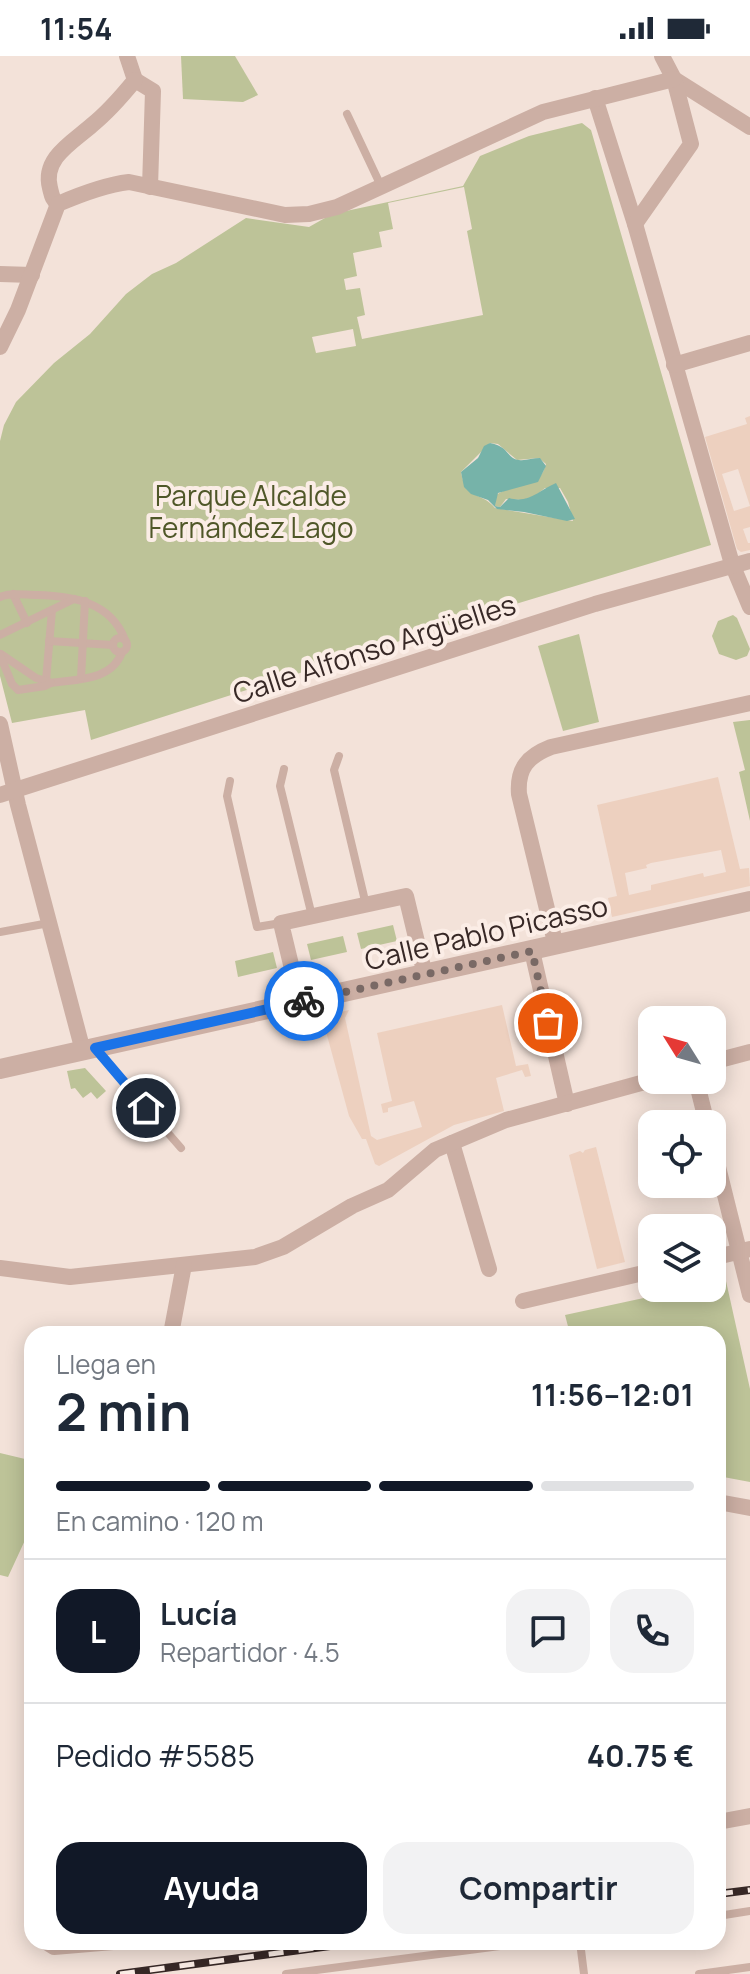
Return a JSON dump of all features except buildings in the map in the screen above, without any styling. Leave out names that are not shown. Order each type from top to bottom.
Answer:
[{"type":"street","points":[[127,56],[135,80],[153,91],[150,187]]},
{"type":"street","points":[[635,224],[691,144],[674,79],[662,56]]},
{"type":"street","points":[[0,347],[32,275],[58,204],[109,185],[129,182],[285,215],[309,214],[337,207],[543,112],[674,79],[747,122]]},
{"type":"street","points":[[58,204],[52,199],[48,182],[54,160],[65,146],[122,97],[135,80]]},
{"type":"street","points":[[595,98],[635,224],[732,564],[750,607]]},
{"type":"street","points":[[0,274],[32,275]]},
{"type":"street","points":[[674,365],[750,343]]},
{"type":"street","name":"Calle Alfonso Argüelles","points":[[8,793],[525,626],[750,561]]},
{"type":"street","points":[[556,946],[519,794],[518,782],[526,762],[533,754],[551,747],[750,703]]},
{"type":"street","points":[[0,724],[8,793],[89,1049]]},
{"type":"street","points":[[300,1002],[281,923],[406,896],[425,975]]},
{"type":"street","name":"Calle Pablo Picasso","points":[[0,1069],[750,901]]},
{"type":"street","points":[[532,951],[567,1104]]},
{"type":"street","points":[[726,1058],[750,1052]]},
{"type":"street","points":[[0,1268],[70,1277],[255,1257],[283,1247],[352,1206],[388,1190],[435,1150],[506,1120],[638,1084]]},
{"type":"street","points":[[452,1143],[489,1269]]},
{"type":"street","points":[[726,1190],[744,1250],[750,1295]]},
{"type":"street","points":[[173,1326],[184,1265]]},
{"type":"street","points":[[523,1301],[638,1274]]},
{"type":"street","points":[[726,1504],[750,1508]]},
{"type":"street","points":[[726,1820],[750,1816]]},
{"type":"lane","points":[[347,114],[382,186]]},
{"type":"lane","points":[[13,594],[27,623]]},
{"type":"lane","points":[[0,597],[13,594],[85,601],[118,623],[127,646],[112,668],[100,675],[49,682],[36,678],[0,654]]},
{"type":"lane","points":[[0,636],[74,599]]},
{"type":"lane","points":[[81,678],[85,601]]},
{"type":"lane","points":[[0,654],[12,684],[18,690],[45,686],[49,682],[52,610]]},
{"type":"lane","points":[[113,645],[115,640],[125,640]]},
{"type":"lane","points":[[49,641],[113,645]]},
{"type":"lane","points":[[113,645],[115,650],[122,652]]},
{"type":"lane","points":[[339,756],[334,770],[366,905]]},
{"type":"lane","points":[[284,769],[280,786],[312,917]]},
{"type":"lane","points":[[230,781],[227,796],[257,927],[281,923]]},
{"type":"lane","points":[[0,932],[49,923]]},
{"type":"lane","points":[[89,1049],[181,1148]]},
{"type":"lane","points":[[726,1915],[750,1911]]},
{"type":"lane","points":[[286,1974],[470,1950]]},
{"type":"lane","points":[[581,1950],[584,1974]]},
{"type":"lane","points":[[699,1974],[750,1967]]},
{"type":"green space","points":[[181,56],[235,56],[258,95],[243,102],[183,99]]},
{"type":"green space","name":"Parque Alcalde Fernández Lago","points":[[582,123],[591,130],[711,545],[509,606],[91,740],[85,710],[12,723],[0,676],[0,441],[16,402],[54,363],[90,334],[126,294],[152,274],[176,263],[246,218],[309,227],[332,214],[463,186],[480,156],[529,136]],"holes":[[[464,187],[472,229],[467,231],[483,315],[362,339],[357,317],[365,315],[360,288],[346,290],[344,279],[357,276],[353,253],[382,247],[379,232],[393,229],[388,203]],[[353,329],[356,346],[316,353],[312,337]],[[490,443],[498,444],[517,460],[539,458],[546,464],[538,478],[496,495],[495,506],[500,507],[506,499],[523,500],[535,496],[545,488],[560,488],[573,521],[495,508],[470,492],[461,472]]]},
{"type":"green space","points":[[733,615],[750,649],[747,656],[736,660],[719,654],[712,636],[718,621]]},
{"type":"green space","points":[[579,634],[599,722],[563,731],[538,646]]},
{"type":"green space","points":[[750,720],[750,821],[739,772],[745,770],[733,722]]},
{"type":"green space","points":[[393,925],[397,941],[361,949],[357,933]]},
{"type":"green space","points":[[343,936],[347,952],[311,960],[307,944]]},
{"type":"green space","points":[[273,952],[277,968],[238,977],[235,961]]},
{"type":"green space","points":[[85,1068],[106,1091],[97,1099],[91,1092],[83,1098],[75,1088],[71,1089],[67,1071]]},
{"type":"green space","points":[[726,1281],[750,1389],[750,1482],[726,1478],[726,1326],[568,1326],[565,1315],[638,1299],[638,1302],[726,1302]]},
{"type":"green space","points":[[0,1453],[24,1459],[24,1542],[8,1577],[0,1575]]},
{"type":"shaded area","points":[[750,416],[750,506],[750,527],[743,529],[750,550],[741,552],[737,549],[705,437],[747,424],[745,418]],"holes":[[[738,469],[750,506],[734,511],[722,474]]]},
{"type":"shaded area","points":[[718,777],[740,869],[749,868],[750,886],[612,917],[608,898],[617,896],[597,805]],"holes":[[[721,850],[726,872],[704,877],[703,873],[651,885],[651,890],[629,895],[625,873],[647,868],[646,865],[651,863]]]},
{"type":"shaded area","points":[[502,1005],[516,1066],[528,1064],[531,1076],[525,1077],[522,1070],[496,1078],[504,1111],[454,1125],[379,1166],[375,1164],[366,1139],[362,1139],[349,1116],[322,1017],[349,1010],[345,1018],[371,1136],[377,1140],[422,1127],[414,1101],[388,1108],[388,1112],[383,1113],[381,1104],[392,1101],[377,1033]]},
{"type":"shaded area","points":[[596,1147],[625,1262],[597,1269],[569,1155]]},
{"type":"water","points":[[490,443],[501,447],[515,459],[540,458],[546,466],[538,482],[498,493],[495,506],[500,507],[509,498],[528,498],[556,483],[575,519],[567,521],[497,509],[488,500],[471,494],[464,487],[461,472]]},
{"type":"railway","points":[[726,1893],[750,1890]]},
{"type":"railway","points":[[120,1974],[300,1950]]},
{"type":"way so far","points":[[304,1001],[532,951],[548,1023]]},
{"type":"route","points":[[146,1108],[95,1048],[304,1001]]}]
